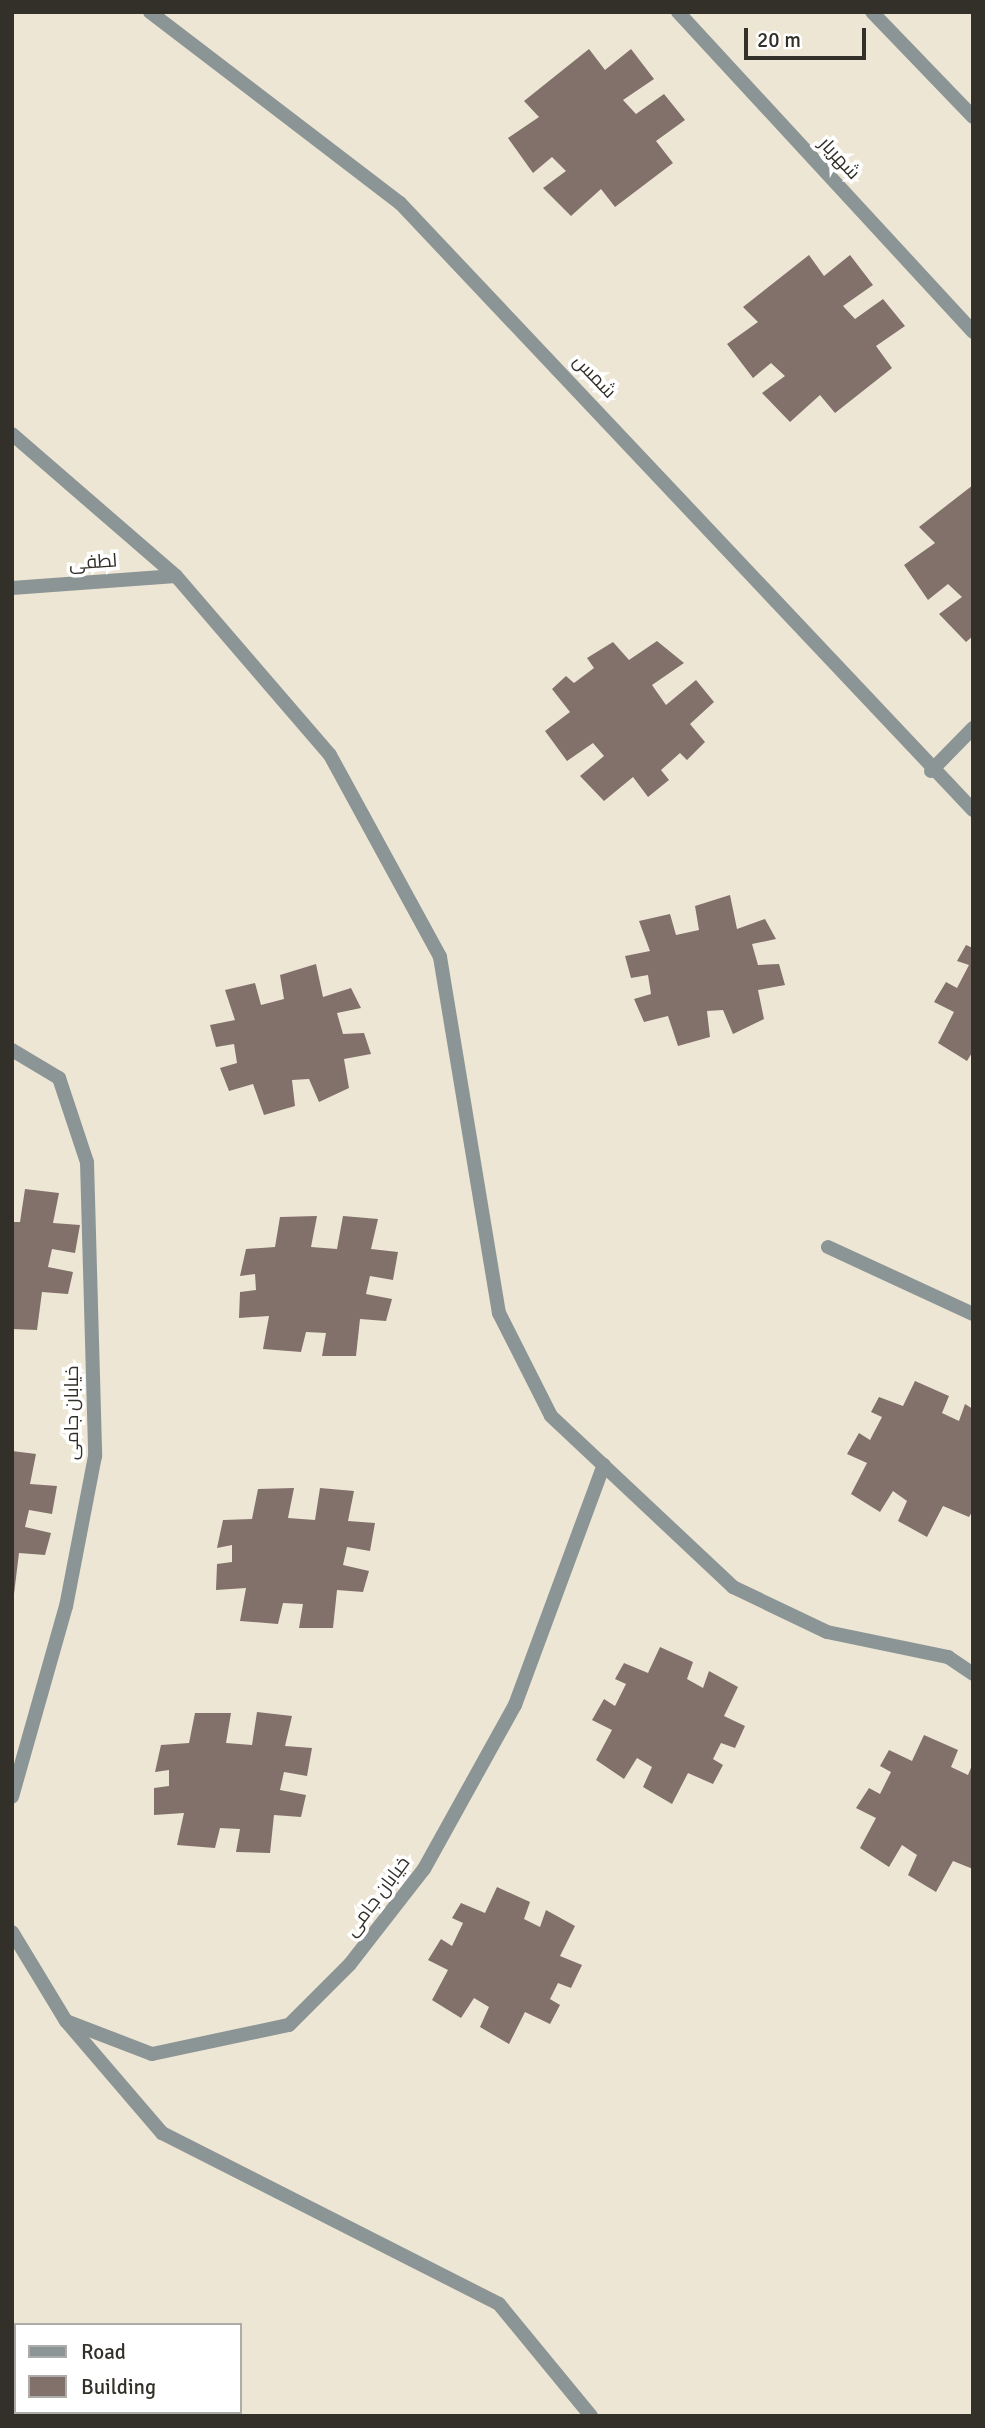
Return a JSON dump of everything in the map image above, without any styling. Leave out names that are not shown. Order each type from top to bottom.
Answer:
[{"type":"street","name":"شمس","points":[[150,12],[400,203],[931,771],[973,810]]},
{"type":"street","name":"شهریار","points":[[678,12],[973,332]]},
{"type":"street","points":[[872,12],[973,117]]},
{"type":"street","points":[[12,434],[176,576],[330,755],[440,957],[499,1313],[551,1416],[733,1587],[827,1632],[948,1657],[973,1674]]},
{"type":"street","name":"لطفی","points":[[12,588],[176,576]]},
{"type":"street","points":[[931,771],[973,728]]},
{"type":"street","name":"خیابان جامی","points":[[12,1050],[59,1078],[87,1162],[95,1456],[66,1606],[12,1797]]},
{"type":"street","points":[[828,1247],[973,1314]]},
{"type":"street","name":"خیابان جامی","points":[[66,2021],[152,2054],[289,2025],[351,1964],[424,1869],[515,1705],[604,1465]]},
{"type":"street","points":[[12,1932],[66,2021],[162,2133],[499,2304],[592,2416]]},
{"type":"building","points":[[589,49],[605,70],[631,49],[654,79],[623,100],[636,114],[664,94],[685,120],[656,141],[673,163],[615,207],[601,189],[571,216],[543,188],[566,171],[552,157],[533,173],[508,138],[539,117],[524,101]]},
{"type":"building","points":[[809,255],[824,276],[850,255],[873,285],[843,306],[855,319],[883,299],[905,326],[876,346],[892,368],[835,413],[820,395],[790,422],[762,393],[785,376],[771,363],[753,378],[727,344],[758,322],[743,307]]},
{"type":"building","points":[[973,485],[973,636],[966,642],[939,614],[962,597],[948,584],[928,600],[904,565],[935,543],[919,527]]},
{"type":"building","points":[[657,641],[684,663],[652,685],[666,705],[696,680],[714,702],[690,724],[705,742],[687,760],[680,753],[661,770],[669,780],[648,797],[633,777],[604,801],[580,776],[604,756],[593,743],[567,761],[545,731],[570,712],[552,689],[566,676],[574,683],[594,668],[587,658],[613,642],[629,660]]},
{"type":"building","points":[[730,895],[737,929],[765,919],[776,939],[752,944],[758,965],[779,964],[785,985],[758,990],[764,1019],[733,1034],[723,1010],[707,1011],[710,1037],[678,1046],[668,1016],[644,1022],[634,999],[651,994],[648,975],[631,978],[625,956],[650,951],[639,921],[670,914],[676,935],[699,930],[695,906]]},
{"type":"building","points":[[966,945],[973,948],[973,1051],[967,1061],[938,1043],[954,1012],[934,1002],[946,982],[957,988],[969,965],[957,961]]},
{"type":"building","points":[[316,964],[323,997],[351,988],[361,1008],[337,1013],[343,1034],[364,1033],[371,1054],[344,1059],[349,1088],[319,1102],[309,1079],[292,1080],[295,1106],[264,1115],[253,1084],[229,1091],[220,1068],[237,1063],[234,1044],[216,1047],[210,1025],[235,1020],[225,990],[255,983],[261,1005],[284,999],[280,975]]},
{"type":"building","points":[[25,1189],[59,1193],[53,1223],[80,1225],[75,1253],[52,1249],[48,1267],[73,1272],[68,1294],[42,1292],[37,1330],[12,1329],[12,1222],[20,1222]]},
{"type":"building","points":[[317,1216],[311,1247],[337,1249],[343,1216],[378,1219],[371,1249],[398,1252],[393,1280],[370,1276],[366,1294],[392,1299],[386,1321],[360,1319],[356,1356],[322,1356],[326,1333],[306,1332],[301,1352],[263,1349],[269,1316],[239,1318],[240,1292],[256,1290],[255,1274],[240,1276],[246,1249],[275,1247],[280,1217]]},
{"type":"building","points":[[915,1381],[949,1396],[942,1413],[959,1421],[965,1404],[973,1409],[973,1510],[969,1517],[943,1506],[927,1537],[898,1521],[907,1501],[893,1491],[880,1512],[851,1494],[867,1463],[847,1454],[859,1433],[870,1440],[882,1417],[871,1412],[879,1397],[903,1406]]},
{"type":"building","points":[[12,1451],[36,1454],[30,1484],[57,1486],[52,1514],[29,1510],[25,1527],[51,1533],[45,1555],[19,1553],[14,1594]]},
{"type":"building","points":[[294,1488],[288,1518],[315,1520],[320,1488],[354,1491],[348,1521],[375,1523],[370,1551],[347,1547],[343,1565],[369,1571],[363,1592],[337,1590],[333,1628],[299,1628],[303,1604],[283,1603],[278,1624],[240,1621],[246,1588],[216,1590],[217,1564],[232,1562],[232,1545],[217,1548],[223,1520],[252,1519],[258,1489]]},
{"type":"building","points":[[660,1647],[693,1662],[687,1679],[703,1688],[709,1671],[738,1687],[724,1716],[745,1726],[735,1748],[721,1743],[713,1759],[723,1765],[713,1784],[688,1773],[672,1804],[643,1787],[652,1767],[637,1758],[624,1779],[596,1760],[612,1730],[592,1720],[604,1699],[615,1706],[626,1684],[615,1679],[624,1663],[648,1673]]},
{"type":"building","points":[[257,1712],[292,1716],[285,1746],[312,1748],[307,1776],[284,1772],[280,1790],[306,1795],[301,1817],[274,1815],[270,1853],[236,1852],[240,1829],[220,1828],[215,1848],[177,1845],[184,1813],[154,1815],[154,1788],[169,1786],[169,1770],[155,1772],[161,1745],[189,1743],[195,1713],[231,1713],[226,1743],[252,1745]]},
{"type":"building","points":[[924,1735],[958,1750],[951,1767],[968,1775],[973,1763],[973,1869],[953,1861],[936,1892],[908,1875],[917,1855],[902,1845],[889,1867],[860,1848],[876,1818],[856,1808],[869,1788],[880,1794],[891,1772],[880,1766],[889,1750],[912,1761]]},
{"type":"building","points":[[497,1887],[530,1902],[524,1919],[540,1927],[546,1910],[575,1926],[560,1956],[582,1965],[571,1988],[558,1983],[550,1999],[560,2005],[550,2024],[525,2012],[509,2044],[480,2027],[489,2007],[474,1998],[461,2018],[432,2000],[448,1970],[428,1960],[441,1939],[452,1946],[463,1923],[452,1918],[461,1903],[485,1913]]}]
